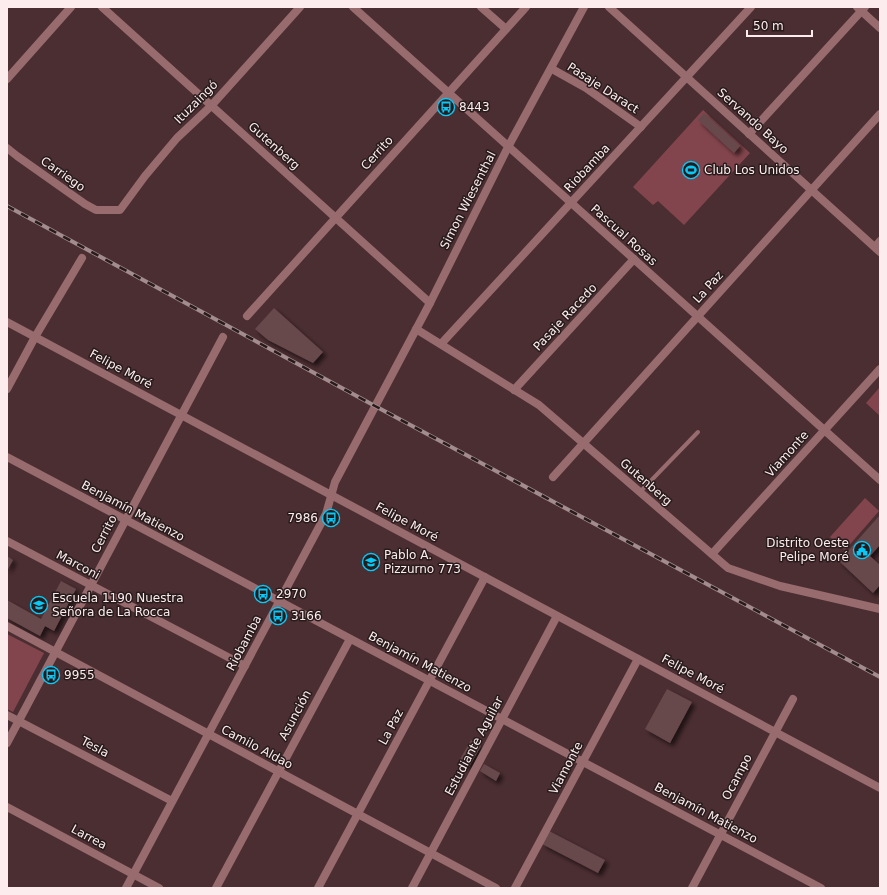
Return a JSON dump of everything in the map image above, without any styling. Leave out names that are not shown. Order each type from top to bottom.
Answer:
[{"type":"street","points":[[7,80],[71,7]]},
{"type":"street","name":"Gutenberg","points":[[102,7],[430,303]]},
{"type":"street","name":"Ituzaingó","points":[[108,210],[120,210],[145,176],[177,138],[211,106],[300,7]]},
{"type":"street","name":"Pascual Rosas","points":[[353,7],[697,317],[824,430],[877,474],[880,480]]},
{"type":"street","points":[[481,7],[506,29]]},
{"type":"street","name":"Cerrito","points":[[246,316],[526,7]]},
{"type":"street","name":"Simon Wiesenthal","points":[[375,406],[430,303],[508,147],[552,69],[584,7]]},
{"type":"street","name":"Servando Bayo","points":[[609,7],[811,190],[878,246]]},
{"type":"street","name":"Riobamba","points":[[441,344],[751,7]]},
{"type":"street","points":[[749,134],[861,8],[880,28]]},
{"type":"street","name":"Pasaje Daract","points":[[552,69],[586,88],[641,127]]},
{"type":"street","name":"La Paz","points":[[553,477],[880,114]]},
{"type":"street","name":"Carriego","points":[[7,148],[85,204],[96,210],[108,210]]},
{"type":"street","points":[[7,389],[35,337],[82,258]]},
{"type":"street","name":"Pasaje Racedo","points":[[514,390],[634,259]]},
{"type":"street","name":"Felipe Moré","points":[[7,322],[880,788]]},
{"type":"street","name":"Gutenberg","points":[[416,329],[539,406],[728,568],[780,586],[880,609]]},
{"type":"street","name":"Cerrito","points":[[7,743],[223,337]]},
{"type":"street","name":"Viamonte","points":[[712,554],[880,369]]},
{"type":"street","name":"Riobamba","points":[[126,888],[326,514],[335,482],[375,406]]},
{"type":"street","name":"Benjamín Matienzo","points":[[7,457],[821,888]]},
{"type":"street","name":"Marconi","points":[[7,541],[245,666]]},
{"type":"street","name":"La Paz","points":[[318,888],[485,577]]},
{"type":"street","name":"Estudiante Aguilar","points":[[412,888],[557,616]]},
{"type":"street","name":"Camilo Aldao","points":[[7,626],[430,854],[496,888]]},
{"type":"street","name":"Asunción","points":[[216,888],[350,639]]},
{"type":"street","name":"Viamonte","points":[[515,888],[638,659]]},
{"type":"street","name":"Ocampo","points":[[692,888],[793,699]]},
{"type":"street","name":"Tesla","points":[[7,715],[172,801]]},
{"type":"street","name":"Larrea","points":[[7,808],[159,888]]},
{"type":"lane","points":[[640,492],[698,432]]},
{"type":"shaded area","name":"Club Los Unidos","points":[[703,110],[750,153],[684,225],[658,201],[653,205],[633,187]]},
{"type":"shaded area","points":[[880,387],[880,416],[866,403]]},
{"type":"shaded area","points":[[865,498],[879,511],[845,550],[830,537]]},
{"type":"shaded area","points":[[7,634],[44,653],[13,712],[7,709]]},
{"type":"building","points":[[704,113],[740,146],[734,153],[698,120]]},
{"type":"building","points":[[274,308],[323,352],[313,363],[268,340],[255,329]]},
{"type":"building","name":"Distrito Oeste Pelipe Moré","points":[[880,515],[880,545],[870,556],[880,565],[880,585],[873,593],[839,561]]},
{"type":"building","points":[[7,556],[13,560],[7,571]]},
{"type":"building","points":[[61,581],[76,589],[54,631],[45,626],[40,636],[7,618],[7,600],[41,619]]},
{"type":"building","points":[[667,689],[692,702],[670,743],[645,729]]},
{"type":"building","points":[[471,740],[481,746],[469,767],[459,761]]},
{"type":"building","points":[[484,764],[500,773],[496,781],[480,771]]},
{"type":"building","points":[[549,831],[605,860],[598,873],[542,844]]},
{"type":"railway","points":[[7,206],[375,406],[880,677]]},
{"type":"place","name":"8443","points":[[446,107]]},
{"type":"place","name":"Club Los Unidos","points":[[691,170]]},
{"type":"place","name":"7986","points":[[331,518]]},
{"type":"place","name":"Distrito Oeste Pelipe Moré","points":[[862,550]]},
{"type":"place","name":"Pablo A. Pizzurno 773","points":[[371,562]]},
{"type":"place","name":"2970","points":[[263,594]]},
{"type":"place","name":"Escuela 1190 Nuestra Señora de La Rocca","points":[[39,605]]},
{"type":"place","name":"3166","points":[[278,616]]},
{"type":"place","name":"9955","points":[[51,675]]}]
